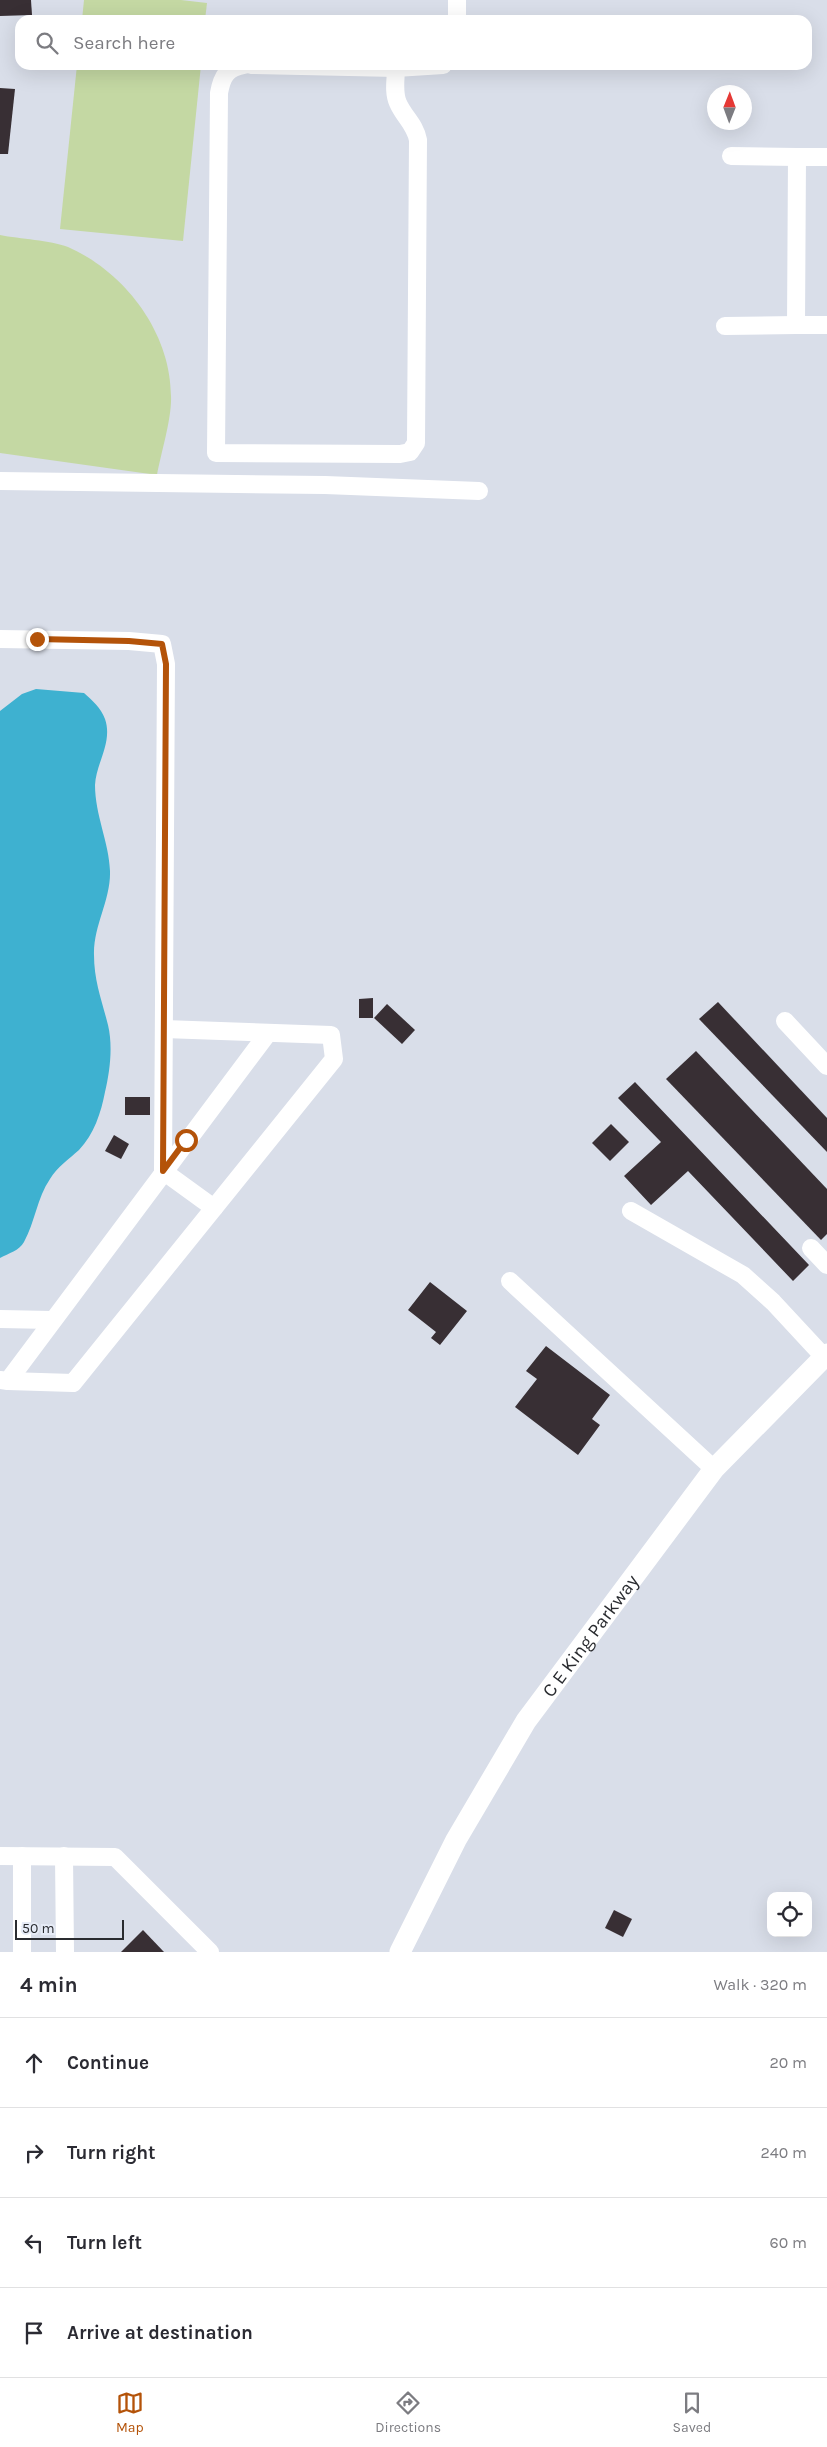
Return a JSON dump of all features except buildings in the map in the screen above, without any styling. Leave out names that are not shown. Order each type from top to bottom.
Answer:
[{"type":"main road","name":"C E King Parkway","points":[[400,1952],[456,1840],[526,1721],[714,1469],[826,1355]]},
{"type":"lane","points":[[457,0],[457,15]]},
{"type":"lane","points":[[229,70],[221,81],[219,93],[216,453],[400,454],[410,452],[416,443],[418,140],[416,130],[398,104],[395,92],[396,70]]},
{"type":"lane","points":[[731,156],[827,157]]},
{"type":"lane","points":[[796,325],[797,157]]},
{"type":"lane","points":[[725,326],[827,325]]},
{"type":"lane","points":[[0,481],[325,485],[479,491]]},
{"type":"lane","points":[[0,639],[129,641],[162,644],[166,664],[163,1171]]},
{"type":"lane","points":[[785,1021],[827,1066]]},
{"type":"lane","points":[[4,1380],[73,1383],[334,1059],[331,1035],[164,1029]]},
{"type":"lane","points":[[4,1380],[52,1320],[268,1033]]},
{"type":"lane","points":[[163,1171],[214,1208]]},
{"type":"lane","points":[[631,1211],[743,1275],[826,1355]]},
{"type":"lane","points":[[811,1248],[827,1265]]},
{"type":"lane","points":[[510,1281],[714,1469]]},
{"type":"lane","points":[[0,1319],[52,1320]]},
{"type":"lane","points":[[0,1856],[115,1857],[210,1952]]},
{"type":"lane","points":[[22,1856],[22,1952]]},
{"type":"lane","points":[[64,1856],[65,1952]]},
{"type":"green space","points":[[84,0],[181,0],[207,3],[206,15],[82,15]]},
{"type":"green space","points":[[76,70],[200,70],[183,241],[60,229]]},
{"type":"green space","points":[[0,235],[44,241],[68,247],[89,258],[108,272],[141,307],[163,350],[169,373],[170,415],[157,475],[0,453]]},
{"type":"water","points":[[36,689],[84,693],[101,711],[107,728],[106,744],[95,785],[97,807],[109,860],[110,882],[94,944],[94,964],[110,1033],[110,1058],[103,1100],[93,1130],[79,1150],[50,1179],[42,1194],[28,1234],[22,1245],[17,1250],[0,1258],[0,711],[22,694]]},
{"type":"route","points":[[37,639],[129,641],[162,644],[166,664],[163,1171],[186,1140]]}]
